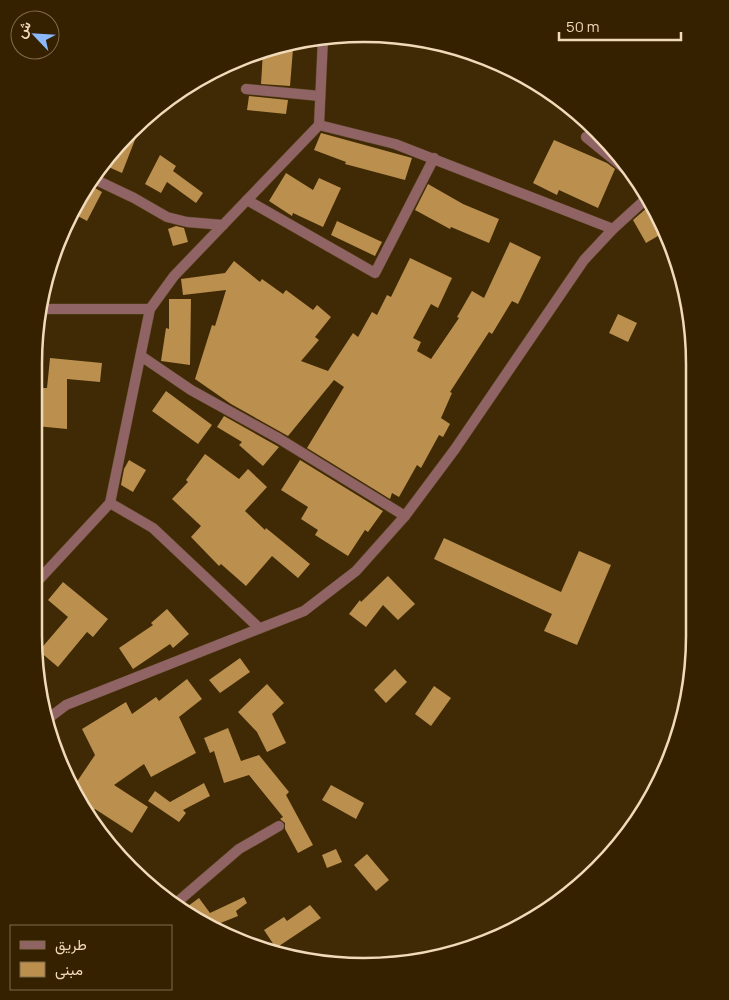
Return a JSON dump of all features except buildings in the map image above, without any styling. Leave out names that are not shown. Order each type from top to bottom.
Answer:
[{"type":"street","points":[[42,576],[110,504],[150,310],[174,276],[319,125],[323,45]]},
{"type":"street","points":[[246,89],[320,96]]},
{"type":"street","points":[[319,125],[395,144],[612,229]]},
{"type":"street","points":[[586,137],[612,158]]},
{"type":"street","points":[[248,200],[375,273],[434,158]]},
{"type":"street","points":[[100,182],[134,198],[167,218],[187,222],[223,224]]},
{"type":"street","points":[[52,716],[66,704],[258,627],[304,611],[356,571],[405,516],[455,449],[500,380],[532,338],[584,260],[612,229],[642,202]]},
{"type":"street","points":[[48,309],[150,310]]},
{"type":"street","points":[[140,356],[191,390],[278,438],[405,516]]},
{"type":"street","points":[[110,504],[153,528],[258,627]]},
{"type":"street","points":[[181,900],[239,849],[279,826]]}]
